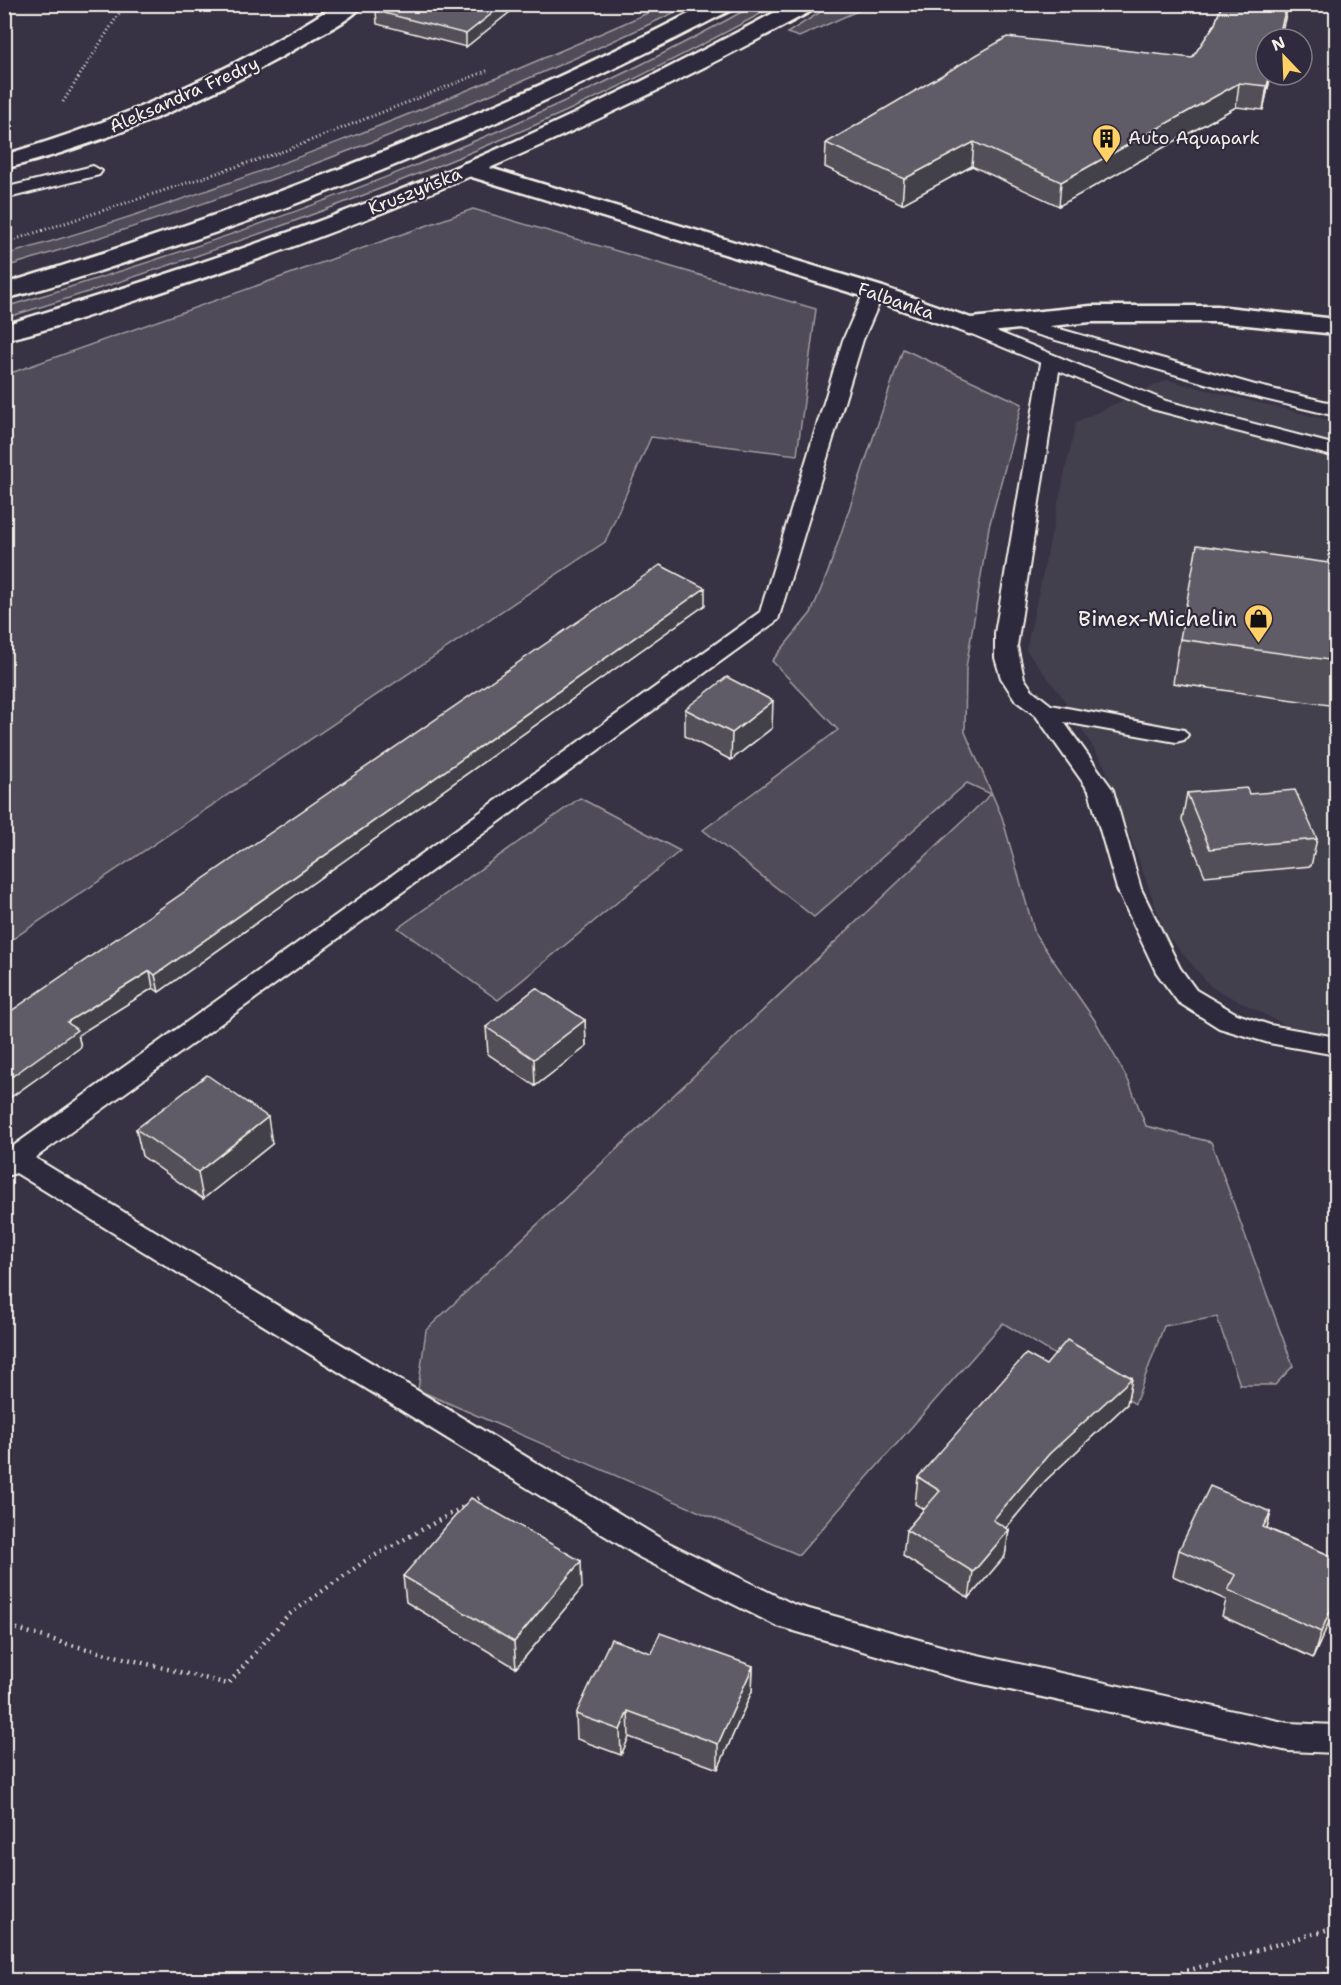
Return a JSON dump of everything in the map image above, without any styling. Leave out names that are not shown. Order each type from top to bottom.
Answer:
[{"type":"main road","name":"Aleksandra Fredry","points":[[4,162],[86,138],[168,106],[278,52],[353,4]]},
{"type":"main road","name":"Kruszyńska","points":[[4,292],[141,249],[354,173],[553,90],[725,4]]},
{"type":"main road","name":"Kruszyńska","points":[[4,333],[224,263],[364,212],[470,169],[644,91],[807,4]]},
{"type":"main road","name":"Falbanka","points":[[470,169],[874,292],[969,326],[1091,314],[1217,314],[1336,327]]},
{"type":"lane","points":[[4,194],[93,171]]},
{"type":"lane","points":[[874,292],[853,340],[770,615],[10,1163],[652,1549],[788,1616],[955,1664],[1288,1737],[1336,1739]]},
{"type":"lane","points":[[1011,321],[1250,390],[1336,410]]},
{"type":"lane","points":[[969,326],[1159,405],[1336,451]]},
{"type":"lane","points":[[1051,360],[1006,633],[1005,658],[1012,680],[1026,699],[1044,711],[1101,790],[1129,889],[1169,972],[1187,996],[1228,1021],[1269,1035],[1336,1046]]},
{"type":"lane","points":[[1044,711],[1176,735]]},
{"type":"path","points":[[61,105],[125,4]]},
{"type":"path","points":[[4,243],[284,151],[496,67]]},
{"type":"path","points":[[4,1625],[66,1644],[228,1684],[287,1616],[326,1588],[365,1561],[524,1473]]},
{"type":"path","points":[[1156,1980],[1336,1927]]},
{"type":"path","points":[[1322,1980],[1336,1956]]},
{"type":"shaded area","points":[[137,4],[222,4],[222,5],[217,12]]},
{"type":"shaded area","points":[[668,4],[690,5],[523,81],[353,150],[180,211],[5,267],[5,255],[174,202],[340,141],[505,75]]},
{"type":"shaded area","points":[[756,4],[777,5],[620,86],[498,141],[289,223],[147,273],[5,318],[5,307],[198,246],[388,176],[482,138],[667,52]]},
{"type":"shaded area","points":[[833,4],[871,5],[799,37],[787,33]]},
{"type":"shaded area","points":[[473,209],[816,309],[797,455],[651,437],[605,542],[5,944],[5,375]]},
{"type":"shaded area","points":[[903,349],[1022,404],[989,527],[966,668],[965,732],[1002,817],[1035,934],[1096,1022],[1129,1082],[1146,1126],[1211,1142],[1293,1366],[1275,1385],[1240,1385],[1217,1317],[1164,1326],[1135,1404],[1003,1323],[799,1555],[418,1390],[426,1330],[991,794],[967,783],[814,917],[703,830],[838,730],[772,661],[811,613],[828,572]]},
{"type":"shaded area","points":[[1167,380],[1336,422],[1336,1037],[1297,1031],[1211,987],[1165,933],[1105,767],[1061,695],[1026,650],[1076,422]]},
{"type":"shaded area","points":[[580,798],[680,851],[498,1000],[398,928]]},
{"type":"building","points":[[386,4],[504,4],[466,34],[376,11]]},
{"type":"building","points":[[1222,4],[1287,4],[1281,27],[1254,27],[1254,85],[1239,83],[1061,182],[974,142],[904,179],[826,143],[1007,37],[1192,58],[1215,24]]},
{"type":"building","points":[[1197,545],[1336,564],[1336,661],[1180,639]]},
{"type":"building","points":[[660,565],[705,588],[155,975],[150,971],[67,1022],[77,1030],[7,1080],[4,1078],[4,1016]]},
{"type":"building","points":[[727,677],[773,701],[732,733],[685,709]]},
{"type":"building","points":[[1247,788],[1249,794],[1295,790],[1317,839],[1210,849],[1187,793]]},
{"type":"building","points":[[536,988],[585,1020],[534,1059],[486,1027]]},
{"type":"building","points":[[207,1075],[268,1117],[198,1172],[136,1129]]},
{"type":"building","points":[[1067,1340],[1132,1378],[1049,1454],[993,1520],[1009,1530],[973,1572],[906,1530],[940,1491],[918,1477],[1026,1354],[1046,1365]]},
{"type":"building","points":[[1210,1486],[1271,1512],[1263,1527],[1336,1558],[1336,1597],[1321,1632],[1228,1590],[1236,1575],[1179,1550]]},
{"type":"building","points":[[471,1498],[581,1561],[514,1642],[403,1576]]},
{"type":"building","points":[[660,1633],[753,1666],[718,1744],[628,1711],[620,1730],[576,1714],[611,1639],[651,1653]]},
{"type":"place","name":"Auto Aquapark","points":[[1107,164]]},
{"type":"place","name":"Bimex-Michelin","points":[[1258,644]]}]
